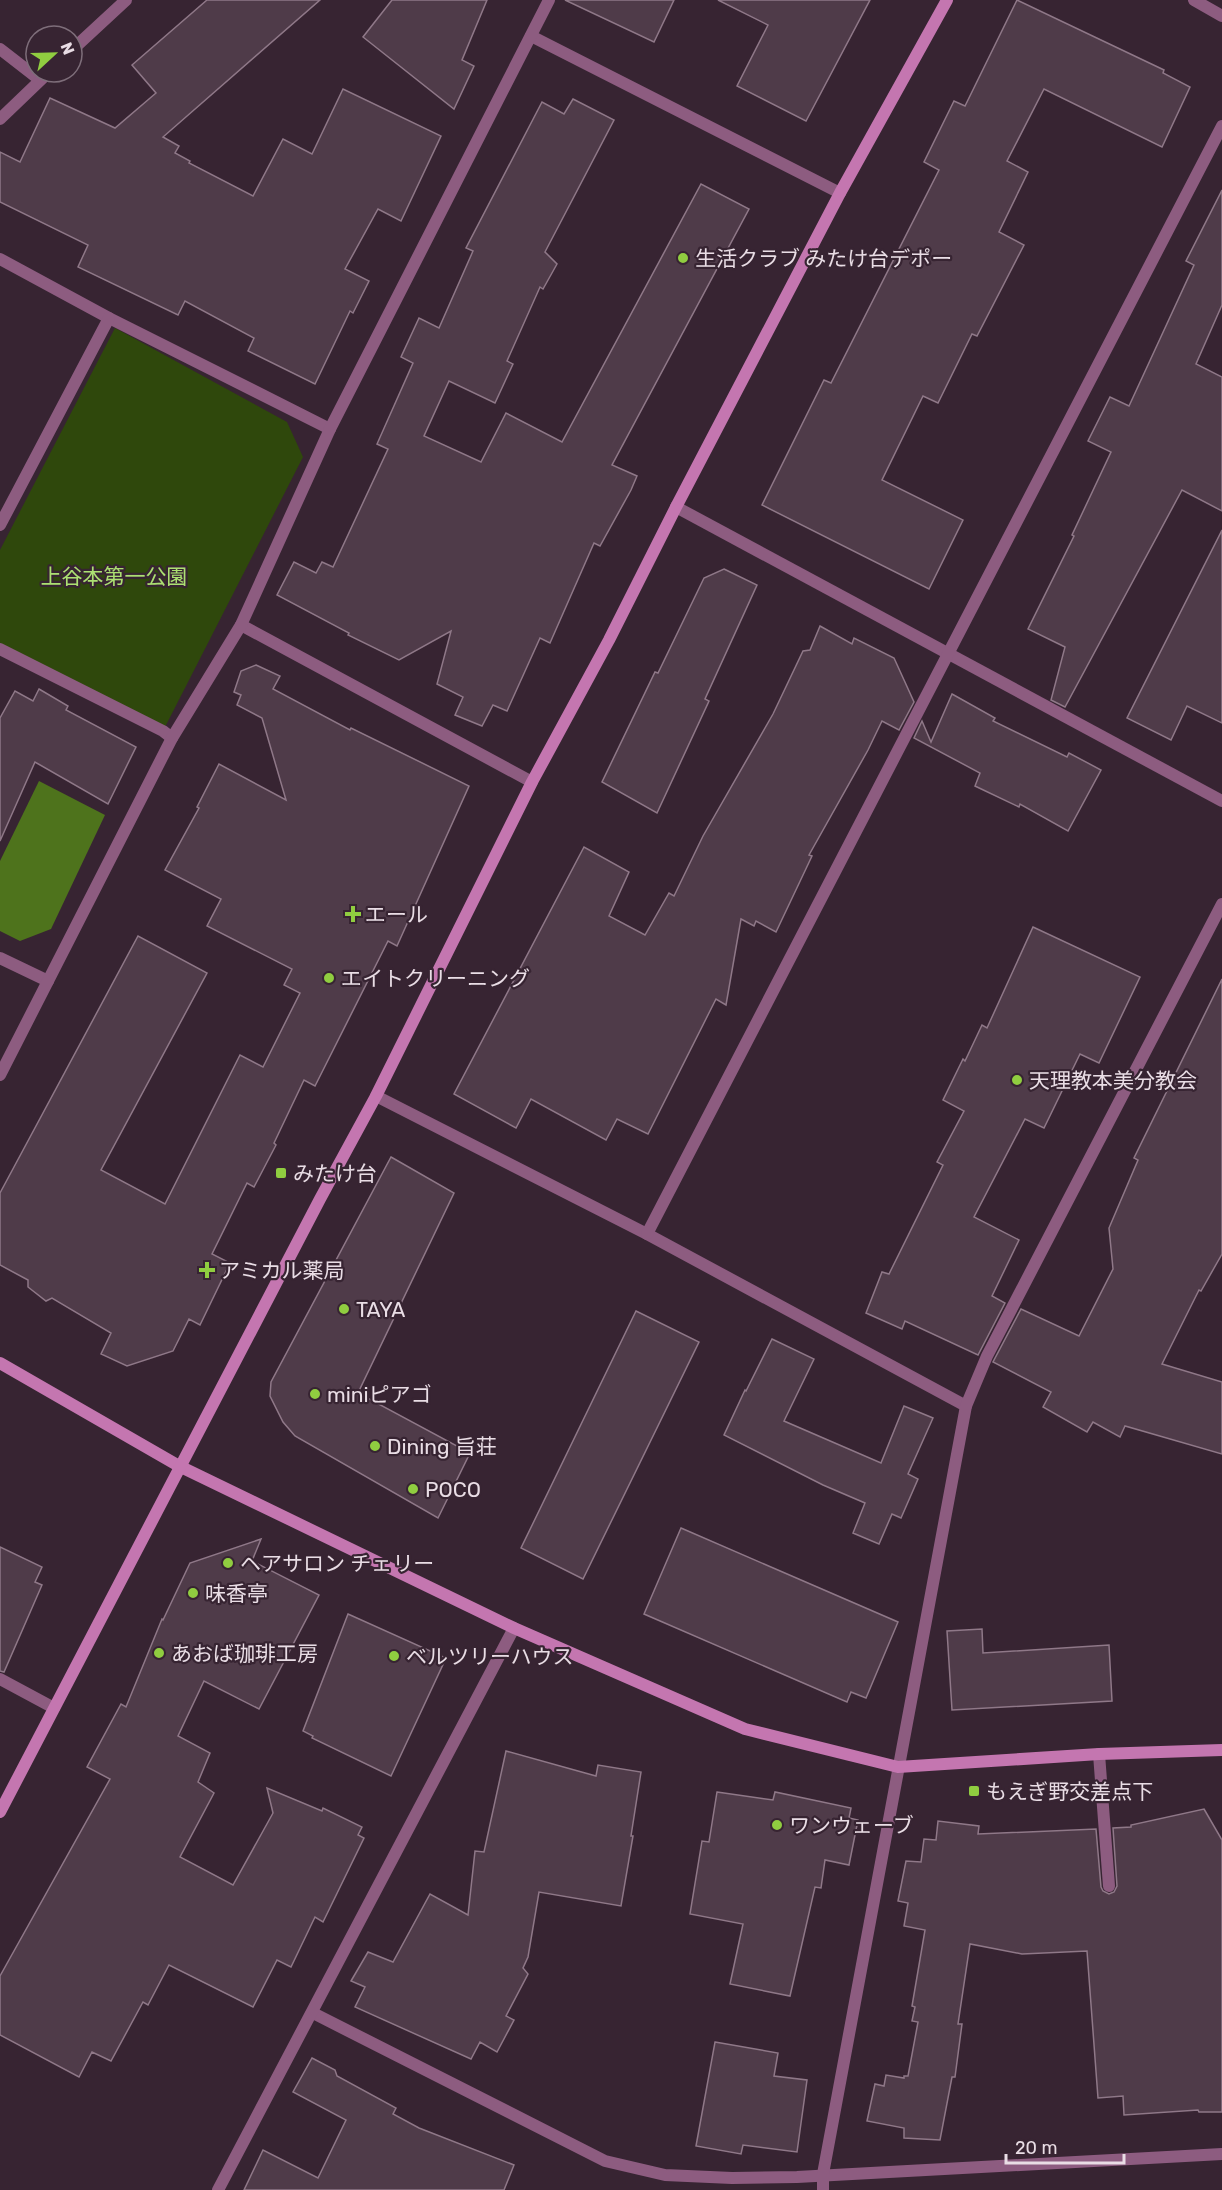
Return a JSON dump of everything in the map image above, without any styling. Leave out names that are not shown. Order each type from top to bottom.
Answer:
[{"type":"street","points":[[84,40],[126,0]]},
{"type":"street","points":[[0,1075],[172,738],[241,625],[330,429],[549,0]]},
{"type":"street","points":[[0,1812],[376,1096],[532,782],[609,640],[840,193],[947,0]]},
{"type":"street","points":[[1194,0],[1222,16]]},
{"type":"street","points":[[531,36],[840,193]]},
{"type":"street","points":[[0,49],[24,64]]},
{"type":"street","points":[[0,119],[36,84]]},
{"type":"street","points":[[647,1234],[1222,126]]},
{"type":"street","points":[[0,259],[109,318],[330,429]]},
{"type":"street","points":[[0,525],[109,318]]},
{"type":"street","points":[[676,507],[1222,801]]},
{"type":"street","points":[[241,625],[532,782]]},
{"type":"street","points":[[0,649],[163,731],[172,738]]},
{"type":"street","points":[[823,2190],[823,2174],[966,1406],[987,1356],[1222,904]]},
{"type":"street","points":[[0,958],[48,981]]},
{"type":"street","points":[[376,1096],[647,1234],[966,1406]]},
{"type":"street","points":[[0,1363],[180,1466],[514,1628],[745,1729],[898,1767],[1099,1754],[1222,1750]]},
{"type":"street","points":[[218,2190],[514,1628]]},
{"type":"street","points":[[0,1679],[54,1708]]},
{"type":"street","points":[[1099,1754],[1109,1886]]},
{"type":"street","points":[[312,2013],[605,2161],[665,2175],[732,2178],[797,2177],[1222,2154]]},
{"type":"green space","name":"上谷本第一公園","points":[[115,328],[287,422],[303,457],[163,731],[0,649],[0,550]]},
{"type":"shaded area","points":[[39,781],[105,815],[51,929],[20,941],[0,931],[0,861]]},
{"type":"building","points":[[207,0],[320,0],[163,137],[179,146],[175,153],[190,161],[189,163],[253,196],[283,139],[312,154],[343,89],[441,136],[401,221],[378,209],[345,269],[369,281],[353,313],[350,311],[315,384],[248,351],[254,338],[185,301],[178,315],[78,267],[88,245],[0,202],[0,152],[20,162],[50,98],[115,128],[156,93],[132,65]]},
{"type":"building","points":[[392,0],[487,0],[462,60],[474,66],[454,109],[363,37]]},
{"type":"building","points":[[565,0],[674,0],[654,42]]},
{"type":"building","points":[[718,0],[870,0],[806,121],[737,86],[768,25]]},
{"type":"building","points":[[1017,0],[1164,70],[1163,73],[1190,87],[1162,147],[1044,89],[1007,161],[1028,172],[999,232],[1024,245],[977,336],[972,334],[938,403],[923,396],[882,480],[963,520],[929,589],[762,505],[824,380],[831,383],[939,170],[924,162],[954,101],[965,106]]},
{"type":"building","points":[[573,99],[614,120],[545,252],[557,264],[543,289],[540,287],[507,361],[513,364],[495,403],[449,381],[424,436],[481,462],[506,413],[562,442],[701,184],[749,209],[612,465],[637,476],[631,490],[600,546],[594,543],[550,643],[540,638],[507,711],[493,705],[482,726],[455,715],[463,697],[437,684],[451,631],[399,660],[348,635],[349,633],[277,595],[294,562],[316,573],[322,562],[333,567],[388,449],[377,444],[413,363],[401,357],[419,318],[439,328],[473,251],[466,248],[542,102],[564,114]]},
{"type":"building","points":[[1222,190],[1222,305],[1196,364],[1222,377],[1222,511],[1182,490],[1065,707],[1051,700],[1065,647],[1028,629],[1074,536],[1072,535],[1111,452],[1088,441],[1110,397],[1129,406],[1194,265],[1186,261]]},
{"type":"building","points":[[1222,530],[1222,723],[1187,706],[1171,740],[1127,718]]},
{"type":"building","points":[[724,569],[757,585],[705,699],[709,701],[657,813],[602,782],[704,578]]},
{"type":"building","points":[[820,626],[852,644],[854,638],[894,658],[914,702],[899,730],[882,721],[809,855],[812,856],[776,932],[756,921],[754,926],[741,919],[726,1005],[716,999],[648,1134],[617,1119],[606,1140],[531,1099],[516,1128],[454,1094],[584,847],[629,872],[609,916],[645,935],[669,893],[674,896],[703,836],[773,714],[803,651],[810,650]]},
{"type":"building","points":[[256,665],[280,676],[273,689],[350,730],[351,728],[469,786],[397,946],[388,941],[315,1086],[304,1080],[274,1143],[276,1145],[254,1187],[247,1183],[212,1254],[230,1263],[200,1325],[189,1319],[173,1351],[127,1366],[101,1354],[111,1333],[52,1298],[46,1301],[28,1287],[28,1280],[0,1265],[0,1193],[138,936],[207,973],[101,1170],[165,1204],[240,1055],[263,1067],[300,993],[284,985],[292,969],[207,926],[221,899],[165,870],[199,808],[197,807],[219,764],[286,800],[262,718],[237,705],[241,695],[234,692],[241,671]]},
{"type":"building","points":[[39,689],[68,706],[66,710],[136,747],[108,804],[35,762],[0,841],[0,718],[15,691],[33,701]]},
{"type":"building","points":[[952,694],[995,718],[993,721],[1067,757],[1069,753],[1101,770],[1068,831],[1020,804],[1019,807],[975,786],[980,773],[914,738],[922,721],[931,742]]},
{"type":"building","points":[[1033,927],[1140,977],[1099,1063],[1080,1054],[1044,1128],[1025,1119],[974,1217],[1019,1240],[992,1296],[1005,1303],[978,1355],[905,1321],[902,1329],[866,1313],[882,1272],[889,1274],[943,1165],[937,1162],[964,1111],[943,1100],[982,1025],[987,1028]]},
{"type":"building","points":[[1222,979],[1222,1254],[1201,1291],[1199,1290],[1162,1364],[1222,1382],[1222,1454],[1125,1426],[1120,1437],[1093,1422],[1087,1432],[1043,1407],[1051,1392],[993,1362],[1021,1309],[1079,1336],[1113,1269],[1109,1228],[1138,1160],[1134,1158]]},
{"type":"building","points":[[391,1157],[454,1193],[358,1393],[470,1453],[438,1518],[295,1436],[283,1422],[270,1396],[271,1382]]},
{"type":"building","points":[[636,1311],[699,1342],[583,1579],[521,1548]]},
{"type":"building","points":[[772,1339],[814,1359],[784,1421],[881,1463],[904,1406],[933,1418],[908,1474],[918,1479],[901,1518],[892,1514],[879,1544],[853,1533],[865,1503],[823,1485],[724,1435]]},
{"type":"building","points":[[681,1528],[898,1622],[866,1698],[851,1692],[847,1702],[644,1614]]},
{"type":"building","points":[[261,1539],[252,1561],[319,1595],[259,1709],[204,1681],[178,1736],[210,1753],[198,1782],[214,1793],[180,1857],[233,1885],[273,1813],[267,1788],[322,1811],[323,1808],[362,1827],[358,1835],[364,1838],[323,1922],[315,1917],[291,1967],[277,1960],[253,2007],[169,1965],[148,2005],[143,2002],[111,2061],[92,2052],[79,2077],[0,2035],[0,1976],[110,1779],[87,1767],[121,1704],[126,1707],[162,1619],[190,1563]]},
{"type":"building","points":[[0,1547],[42,1567],[35,1582],[42,1585],[4,1672],[0,1671]]},
{"type":"building","points":[[348,1614],[446,1658],[391,1776],[312,1738],[313,1736],[303,1731]]},
{"type":"building","points":[[982,1629],[983,1653],[1109,1645],[1112,1701],[952,1710],[947,1631]]},
{"type":"building","points":[[506,1751],[596,1776],[598,1765],[641,1772],[621,1906],[539,1892],[528,1957],[523,1968],[528,1974],[506,2016],[514,2020],[497,2052],[480,2042],[471,2059],[355,2007],[365,1987],[351,1981],[368,1952],[393,1962],[430,1894],[468,1915],[475,1851],[484,1852]]},
{"type":"building","points":[[717,1792],[773,1800],[775,1792],[851,1808],[849,1818],[858,1820],[849,1865],[825,1860],[821,1888],[815,1887],[790,1996],[730,1984],[743,1924],[690,1914],[702,1841],[709,1842]]},
{"type":"building","points":[[1204,1809],[1222,1840],[1222,2112],[1199,2112],[1198,2110],[1124,2115],[1123,2096],[1098,2098],[1087,1951],[1022,1954],[970,1944],[958,2024],[962,2024],[955,2077],[952,2077],[940,2140],[904,2138],[904,2128],[867,2121],[875,2084],[884,2086],[886,2075],[904,2078],[908,2076],[918,2022],[912,2021],[915,2007],[912,2006],[925,1930],[904,1926],[908,1903],[898,1901],[906,1861],[921,1862],[924,1839],[936,1840],[938,1821],[979,1826],[978,1834],[1096,1829],[1101,1887],[1109,1894],[1114,1892],[1117,1886],[1113,1828],[1131,1827],[1131,1825]]},
{"type":"building","points":[[715,2042],[778,2053],[774,2076],[807,2080],[797,2152],[743,2145],[741,2154],[696,2146]]},
{"type":"building","points":[[312,2058],[335,2070],[337,2076],[396,2108],[393,2114],[419,2128],[514,2165],[504,2190],[244,2190],[263,2150],[318,2178],[346,2120],[293,2092]]},
{"type":"place","name":"生活クラブ みたけ台デポー","points":[[683,258]]},
{"type":"place","name":"エール","points":[[353,914]]},
{"type":"place","name":"エイトクリーニング","points":[[329,978]]},
{"type":"place","name":"天理教本美分教会","points":[[1017,1080]]},
{"type":"place","name":"みたけ台","points":[[281,1173]]},
{"type":"place","name":"アミカル薬局","points":[[207,1270]]},
{"type":"place","name":"TAYA","points":[[344,1309]]},
{"type":"place","name":"miniピアゴ","points":[[315,1394]]},
{"type":"place","name":"Dining 旨荘","points":[[375,1446]]},
{"type":"place","name":"POCO","points":[[413,1489]]},
{"type":"place","name":"ヘアサロン チェリー","points":[[228,1563]]},
{"type":"place","name":"味香亭","points":[[193,1593]]},
{"type":"place","name":"あおば珈琲工房","points":[[159,1653]]},
{"type":"place","name":"ベルツリーハウス","points":[[394,1656]]},
{"type":"place","name":"もえぎ野交差点下","points":[[974,1791]]},
{"type":"place","name":"ワンウェーブ","points":[[777,1825]]}]
